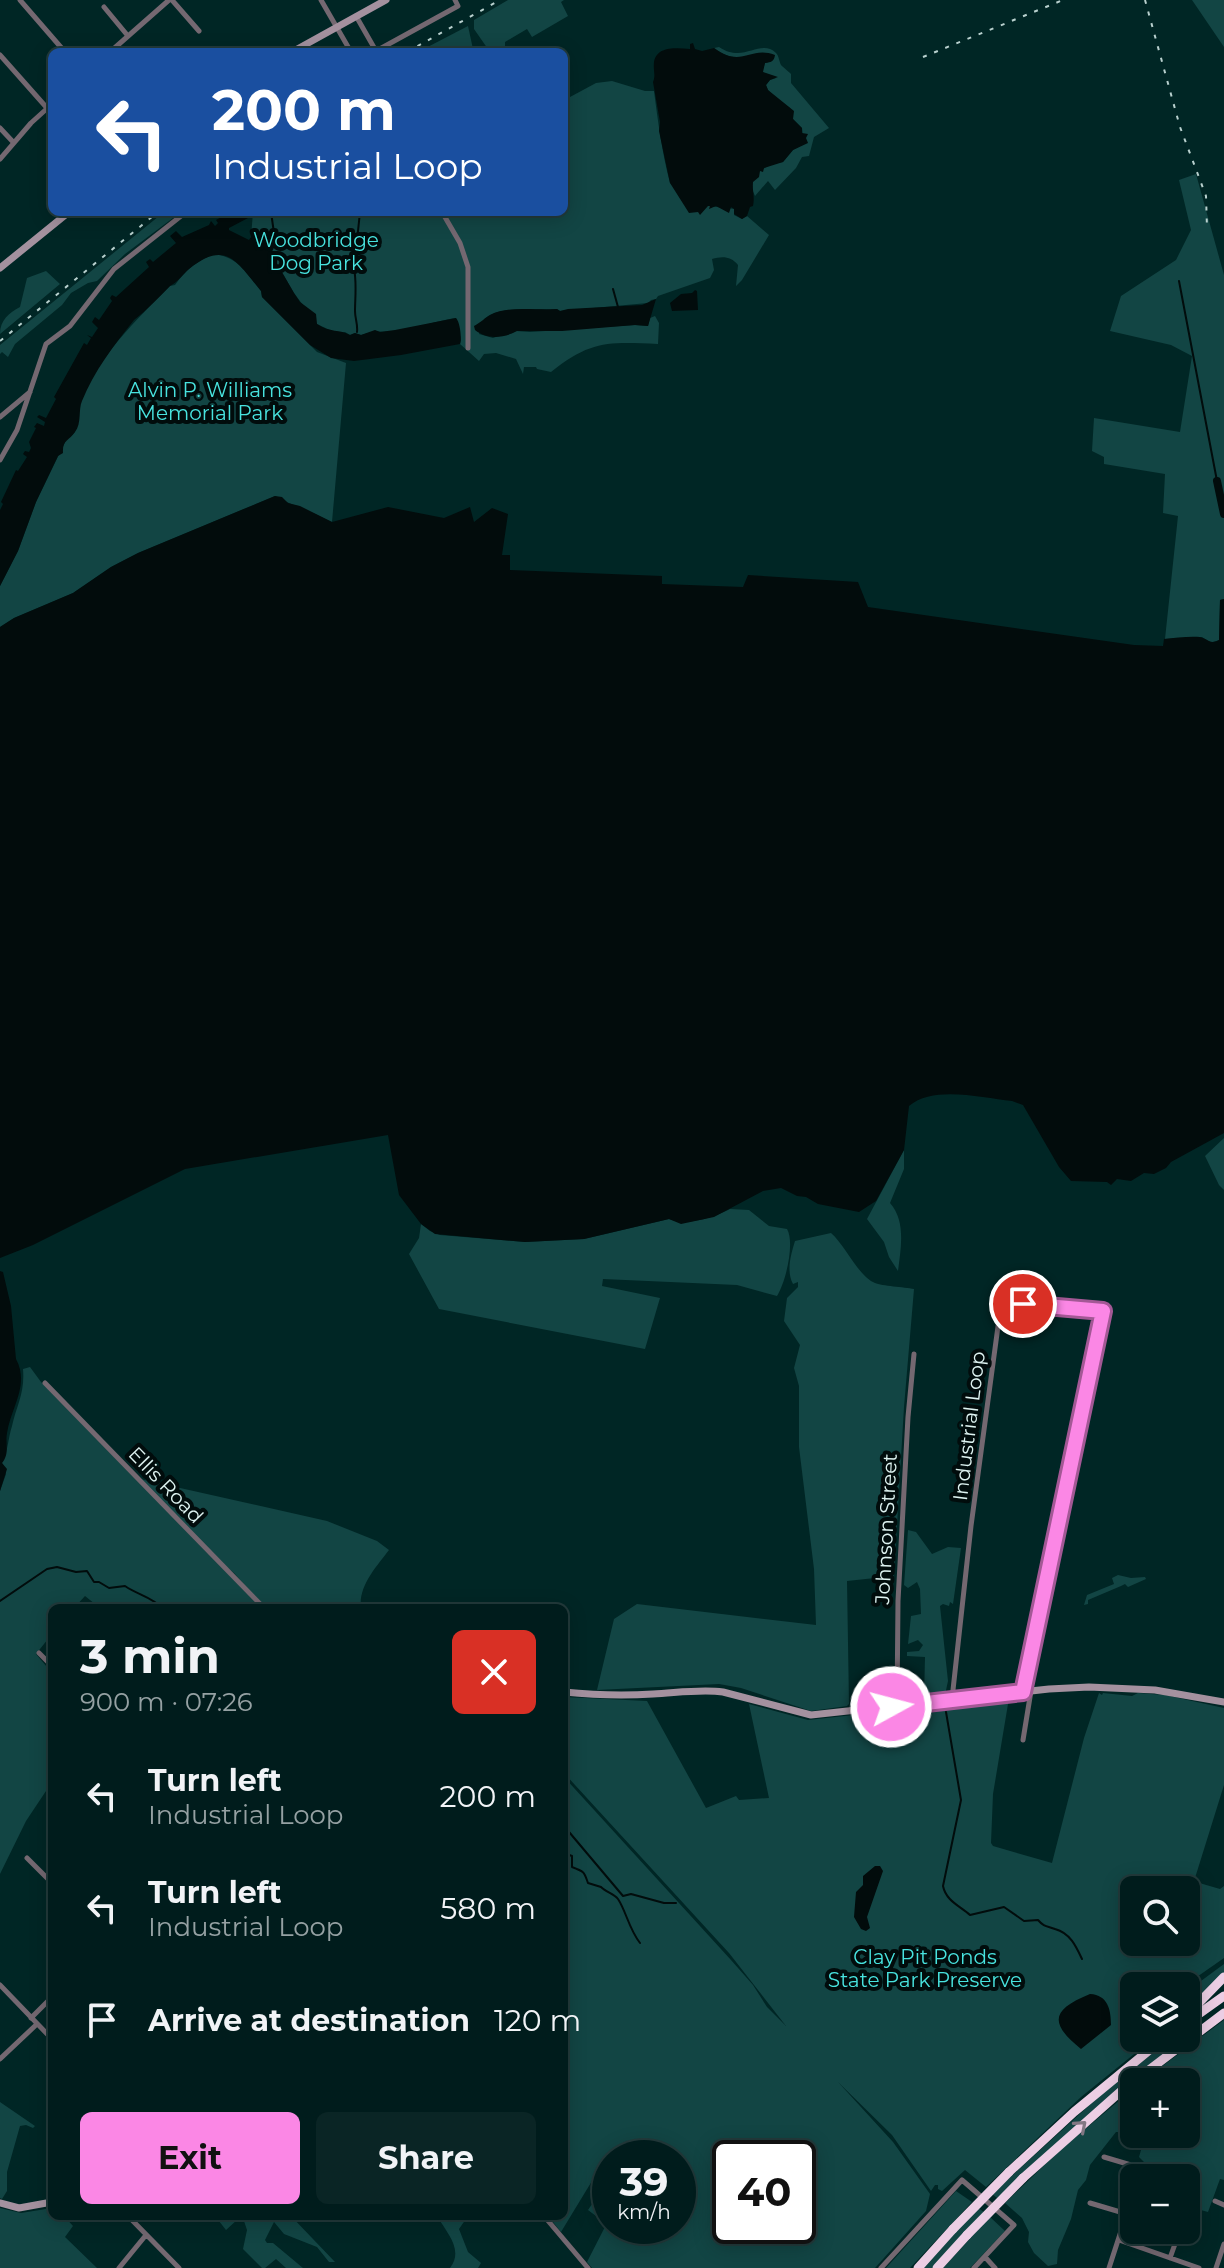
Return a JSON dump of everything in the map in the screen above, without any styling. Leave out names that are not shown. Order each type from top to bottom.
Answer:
[{"type":"highway","points":[[1200,2002],[1224,1977]]},
{"type":"highway","points":[[1200,2013],[1224,1996]]},
{"type":"highway","points":[[937,2268],[1023,2178],[1120,2092],[1224,2013]]},
{"type":"highway","points":[[918,2268],[1009,2172],[1074,2112],[1147,2052]]},
{"type":"street","points":[[20,0],[62,48]]},
{"type":"street","points":[[114,48],[170,0],[199,31]]},
{"type":"street","points":[[321,0],[349,48]]},
{"type":"street","points":[[299,48],[386,0]]},
{"type":"street","points":[[381,48],[458,6],[455,0]]},
{"type":"street","points":[[104,7],[128,36]]},
{"type":"street","points":[[356,16],[374,48]]},
{"type":"street","points":[[0,55],[48,104]]},
{"type":"street","points":[[0,159],[48,108]]},
{"type":"street","points":[[0,128],[14,143]]},
{"type":"street","points":[[0,268],[64,216]]},
{"type":"street","points":[[0,460],[17,430],[46,344],[70,326],[114,269],[181,216]]},
{"type":"street","points":[[444,216],[460,243],[468,267],[468,348]]},
{"type":"street","points":[[0,417],[30,392]]},
{"type":"street","name":"Industrial Loop","points":[[952,1700],[971,1526],[999,1319],[1015,1305],[1103,1311],[1033,1643],[1023,1740]]},
{"type":"street","name":"Johnson Street","points":[[897,1706],[898,1601],[914,1354]]},
{"type":"street","name":"Ellis Road","points":[[45,1383],[260,1604]]},
{"type":"street","points":[[39,1653],[48,1662]]},
{"type":"street","points":[[568,1692],[649,1695],[708,1690],[811,1715],[1075,1687],[1133,1688],[1224,1702]]},
{"type":"street","points":[[27,1858],[48,1879]]},
{"type":"street","points":[[0,1985],[48,2035]]},
{"type":"street","points":[[31,2018],[48,2001]]},
{"type":"street","points":[[0,2059],[37,2024]]},
{"type":"street","points":[[1104,2157],[1130,2164]]},
{"type":"street","points":[[881,2268],[962,2180],[1014,2225],[974,2268]]},
{"type":"street","points":[[1215,2201],[1224,2205]]},
{"type":"street","points":[[0,2203],[19,2208],[48,2203]]},
{"type":"street","points":[[1090,2203],[1120,2212]]},
{"type":"street","points":[[132,2220],[179,2268]]},
{"type":"street","points":[[547,2220],[588,2268]]},
{"type":"street","points":[[119,2268],[146,2235]]},
{"type":"street","points":[[1109,2268],[1120,2237]]},
{"type":"street","points":[[1119,2240],[1199,2268]]},
{"type":"street","points":[[1170,2258],[1175,2244]]},
{"type":"street","points":[[1216,2268],[1224,2244]]},
{"type":"street","points":[[985,2257],[995,2268]]},
{"type":"green space","points":[[508,0],[564,0],[561,2],[568,16],[532,37],[527,29],[505,42],[505,48],[487,48],[474,29],[474,20]]},
{"type":"green space","points":[[1192,0],[1224,0],[1224,47]]},
{"type":"green space","points":[[468,26],[473,48],[426,48]]},
{"type":"green space","points":[[714,48],[736,53],[764,48],[776,53],[781,65],[791,74],[791,83],[829,128],[814,137],[809,156],[802,157],[775,190],[768,181],[755,196],[753,181],[759,171],[783,162],[793,150],[804,144],[802,128],[793,119],[790,108],[768,90],[766,85],[776,78],[762,72],[765,63],[769,62],[755,54],[728,56]]},
{"type":"green space","name":"Woodbridge Dog Park","points":[[612,81],[654,91],[670,183],[708,206],[735,209],[734,215],[742,219],[747,216],[769,235],[736,286],[738,265],[729,258],[716,258],[712,259],[714,270],[710,278],[658,296],[648,303],[560,311],[506,310],[488,316],[479,334],[493,338],[516,331],[648,326],[650,318],[655,316],[659,323],[658,344],[601,345],[578,354],[551,372],[524,367],[523,374],[516,359],[496,353],[484,354],[479,361],[460,344],[456,318],[361,335],[336,333],[317,324],[294,293],[272,255],[272,248],[268,250],[251,237],[253,216],[568,216],[568,94],[570,97],[596,83]]},
{"type":"green space","points":[[1196,174],[1224,275],[1224,599],[1220,600],[1219,640],[1211,643],[1202,637],[1165,639],[1178,516],[1163,513],[1165,474],[1104,464],[1104,457],[1092,451],[1094,418],[1180,432],[1192,356],[1171,345],[1110,331],[1121,296],[1176,260],[1191,230],[1179,180]]},
{"type":"green space","points":[[159,216],[176,216],[125,254],[97,281],[71,293],[62,305],[15,344],[8,357],[2,352],[0,354],[0,345]]},
{"type":"green space","name":"Alvin P. Williams Memorial Park","points":[[216,254],[231,259],[242,268],[261,291],[262,297],[317,352],[346,363],[332,522],[275,496],[138,553],[73,593],[0,627],[0,586],[66,440],[75,432],[79,407],[95,373],[118,341],[170,286],[175,285],[198,262]]},
{"type":"green space","points":[[46,271],[60,284],[0,334],[6,318],[20,307],[27,278]]},
{"type":"green space","points":[[1224,1138],[1224,1190],[1205,1156]]},
{"type":"green space","points":[[904,1150],[904,1169],[890,1203],[900,1226],[898,1271],[884,1242],[867,1219]]},
{"type":"green space","points":[[730,1209],[749,1210],[769,1226],[787,1229],[790,1243],[788,1262],[777,1296],[737,1285],[603,1279],[602,1286],[660,1298],[645,1349],[439,1309],[409,1254],[419,1238],[421,1224],[440,1235],[525,1242],[584,1239],[669,1219],[684,1222],[700,1220]]},
{"type":"green space","points":[[831,1233],[869,1280],[914,1289],[894,1576],[847,1581],[849,1704],[811,1711],[719,1684],[597,1690],[614,1619],[637,1604],[816,1625],[814,1569],[799,1447],[799,1386],[794,1368],[800,1345],[784,1321],[787,1298],[798,1287],[798,1282],[793,1284],[790,1274],[795,1241]]},
{"type":"green space","points":[[30,1367],[41,1382],[257,1604],[95,1604],[85,1596],[78,1604],[48,1604],[48,1639],[36,1654],[48,1668],[48,1788],[26,1821],[0,1874],[0,1491],[6,1474],[2,1463],[22,1392],[23,1369]]},
{"type":"green space","points":[[140,1479],[327,1521],[377,1541],[389,1550],[365,1584],[361,1604],[261,1604]]},
{"type":"green space","points":[[908,1530],[916,1532],[932,1554],[948,1547],[961,1548],[953,1604],[950,1602],[949,1606],[940,1606],[948,1681],[945,1695],[924,1698],[925,1657],[907,1656],[907,1652],[919,1651],[923,1645],[918,1640],[908,1644],[911,1616],[921,1614],[917,1582],[908,1588],[904,1585]]},
{"type":"green space","points":[[1118,1575],[1146,1579],[1128,1587],[1125,1584],[1088,1600],[1088,1604],[1084,1605],[1087,1595],[1114,1584],[1112,1578]]},
{"type":"green space","name":"Clay Pit Ponds State Park Preserve","points":[[1099,1693],[1165,1695],[1224,1708],[1224,1785],[1196,1876],[1120,1876],[1120,1956],[1200,1956],[1200,1883],[1220,1889],[1224,1886],[1224,1958],[1200,1975],[1200,1972],[1120,1972],[1120,2052],[1137,2052],[1081,2097],[986,2187],[965,2170],[942,2191],[935,2185],[931,2191],[892,2135],[838,2082],[893,2142],[930,2194],[926,2211],[875,2268],[592,2268],[587,2262],[596,2244],[696,2244],[696,2140],[592,2140],[592,2181],[561,2232],[551,2220],[568,2220],[568,1781],[731,1960],[767,2007],[786,2026],[729,1953],[568,1777],[568,1697],[647,1701],[706,1808],[736,1796],[739,1800],[769,1798],[749,1704],[808,1720],[1009,1698],[993,1794],[993,1846],[1052,1863],[1084,1738]]},
{"type":"green space","points":[[1224,1964],[1224,1973],[1200,1996],[1200,1982]]},
{"type":"green space","points":[[1224,2020],[1224,2180],[1220,2179],[1208,2212],[1200,2210],[1200,2164],[1146,2164],[1139,2157],[1142,2148],[1200,2148],[1200,2068],[1160,2068],[1181,2052],[1200,2052],[1200,2038]]},
{"type":"green space","points":[[1154,2052],[1168,2052],[1149,2068],[1134,2068]]},
{"type":"green space","points":[[1120,2079],[1120,2093],[997,2198],[992,2194]]},
{"type":"green space","points":[[1120,2100],[1120,2132],[1116,2132],[1090,2165],[1086,2180],[1078,2190],[1071,2219],[1058,2250],[1057,2264],[1048,2266],[1034,2253],[1028,2242],[1029,2232],[1022,2218],[1005,2203],[1058,2152]]},
{"type":"green space","points":[[0,2102],[35,2126],[20,2126],[7,2172],[7,2191],[2,2199],[0,2198]]},
{"type":"green space","points":[[956,2191],[972,2202],[910,2268],[886,2268]]},
{"type":"green space","points":[[0,2208],[21,2213],[48,2209],[48,2220],[68,2220],[73,2226],[65,2237],[97,2268],[0,2268]]},
{"type":"green space","points":[[978,2208],[984,2212],[932,2268],[922,2268]]},
{"type":"green space","points":[[990,2217],[1005,2231],[970,2268],[943,2268]]},
{"type":"green space","points":[[218,2220],[237,2220],[226,2230]]},
{"type":"green space","points":[[237,2220],[295,2220],[335,2262],[329,2262],[317,2247],[284,2234],[274,2222],[265,2240],[303,2268],[286,2268],[276,2259],[262,2268],[243,2249],[247,2230],[244,2221]]},
{"type":"green space","points":[[440,2220],[465,2220],[459,2229],[468,2252],[481,2263],[478,2268],[450,2268],[455,2248]]},
{"type":"shaded area","points":[[693,43],[695,49],[714,48],[732,57],[759,53],[775,55],[772,61],[765,63],[763,72],[778,77],[766,85],[768,90],[794,111],[793,119],[802,128],[802,133],[808,134],[808,143],[793,150],[783,162],[760,171],[753,182],[753,206],[742,219],[734,214],[731,207],[729,213],[716,206],[709,209],[708,206],[700,215],[698,212],[689,213],[670,183],[659,131],[653,82],[654,62],[663,51],[690,49]]},
{"type":"shaded area","points":[[223,216],[247,216],[229,230],[249,240],[251,237],[268,250],[273,247],[272,255],[294,293],[316,314],[317,324],[322,327],[361,335],[375,330],[395,330],[456,318],[460,344],[354,361],[331,358],[310,345],[262,297],[261,291],[237,263],[222,255],[202,260],[134,320],[98,369],[82,401],[77,428],[65,443],[63,453],[58,456],[0,586],[1,502],[16,470],[27,457],[23,454],[31,448],[29,442],[34,427],[37,423],[44,426],[45,422],[37,417],[46,418],[84,343],[87,345],[91,338],[87,335],[92,337],[98,328],[92,322],[95,317],[99,320],[112,301],[112,295],[116,297],[149,267],[146,262],[150,259],[153,262],[176,243],[170,236],[176,231],[182,237],[209,225],[211,221],[215,226],[218,223],[216,220]]},
{"type":"shaded area","points":[[695,290],[698,310],[672,311],[670,303],[681,294]]},
{"type":"shaded area","points":[[656,299],[648,326],[517,331],[496,337],[480,333],[474,326],[490,315],[506,310],[560,311],[642,305]]},
{"type":"shaded area","points":[[275,496],[332,522],[388,507],[444,518],[470,507],[474,522],[492,508],[508,514],[502,555],[510,555],[510,570],[662,576],[662,584],[743,587],[748,575],[858,582],[868,607],[1134,645],[1163,646],[1164,639],[1187,637],[1200,637],[1211,642],[1219,640],[1220,600],[1224,599],[1224,1133],[1154,1174],[1144,1173],[1131,1181],[1117,1179],[1111,1185],[1107,1182],[1071,1181],[1059,1167],[1023,1105],[973,1096],[931,1096],[909,1106],[904,1150],[876,1201],[859,1212],[818,1204],[781,1188],[763,1191],[714,1217],[681,1224],[669,1219],[584,1239],[525,1242],[435,1234],[421,1224],[399,1195],[388,1135],[185,1169],[33,1245],[0,1258],[0,627],[73,593],[138,553]]},
{"type":"shaded area","points":[[0,1271],[3,1272],[11,1306],[21,1378],[7,1433],[7,1452],[2,1463],[7,1469],[0,1491]]},
{"type":"shaded area","points":[[875,1866],[880,1866],[883,1871],[867,1917],[870,1928],[866,1931],[861,1929],[854,1917],[856,1892],[863,1885],[863,1876]]},
{"type":"shaded area","points":[[1090,1994],[1105,2000],[1111,2025],[1081,2049],[1063,2032],[1059,2018],[1068,2006]]},
{"type":"waterway","points":[[272,216],[273,247]]},
{"type":"waterway","points":[[357,332],[354,269],[360,216]]},
{"type":"waterway","points":[[1179,281],[1217,481]]},
{"type":"waterway","points":[[613,289],[618,307]]},
{"type":"waterway","points":[[1217,481],[1224,514]]},
{"type":"waterway","points":[[0,1601],[47,1569],[57,1567],[76,1572],[87,1571],[94,1582],[109,1588],[125,1586],[157,1604]]},
{"type":"waterway","points":[[946,1712],[961,1800],[943,1886],[945,1891],[970,1915],[1004,1907],[1024,1921],[1038,1920],[1065,1934],[1082,1959]]},
{"type":"waterway","points":[[568,1831],[623,1896],[631,1894],[676,1903]]},
{"type":"waterway","points":[[568,1854],[572,1856],[572,1867],[583,1873],[588,1883],[601,1887],[618,1899],[640,1943]]},
{"type":"railway","points":[[414,48],[500,0]]},
{"type":"railway","points":[[923,57],[1063,0]]},
{"type":"railway","points":[[1145,0],[1180,127],[1206,196],[1207,228]]},
{"type":"railway","points":[[0,341],[153,216]]},
{"type":"route","points":[[891,1707],[1023,1692],[1103,1311],[1023,1304]]}]
